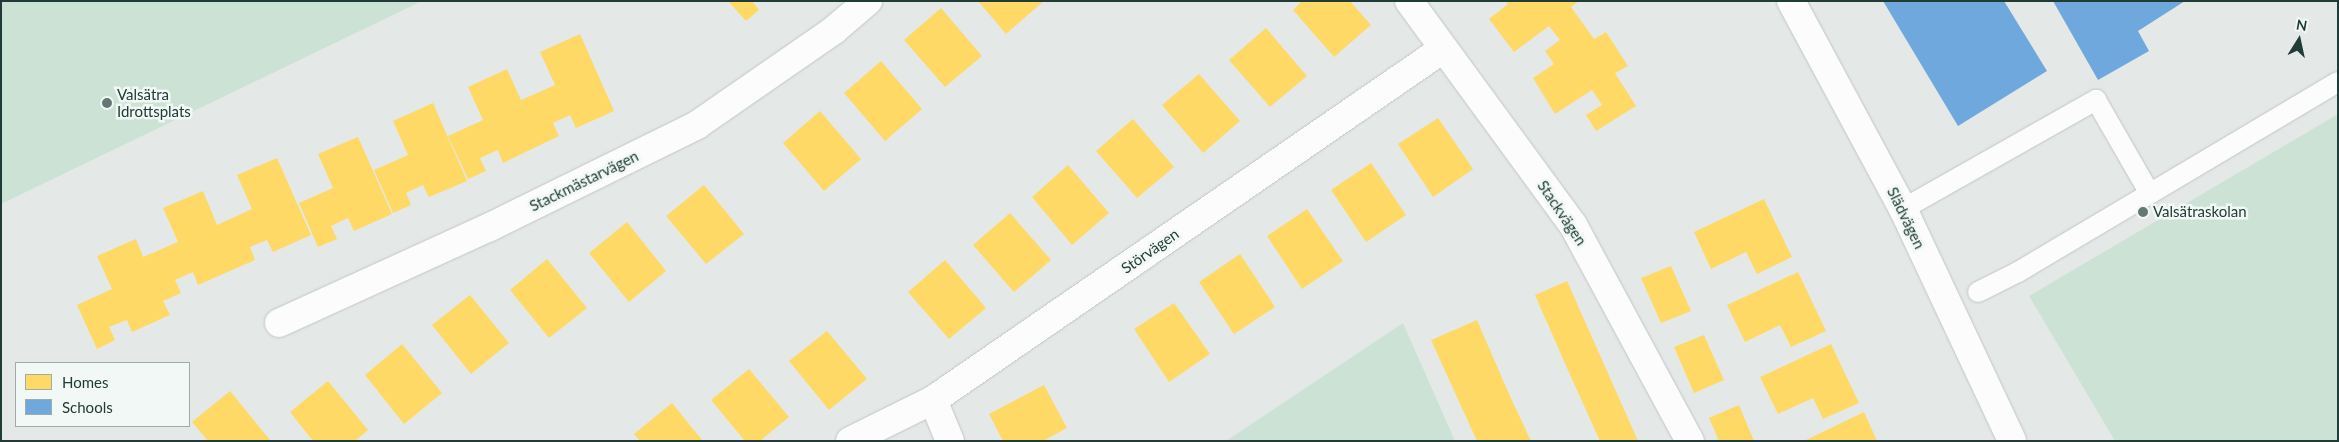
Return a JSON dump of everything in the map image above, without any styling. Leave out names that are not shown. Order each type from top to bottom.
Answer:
[{"type":"street","name":"Stackmästarvägen","points":[[279,323],[490,227],[697,125],[834,30],[868,1]]},
{"type":"street","name":"Stackvägen","points":[[1409,1],[1573,225],[1681,419],[1690,441]]},
{"type":"street","name":"Slädvägen","points":[[1790,1],[1903,209],[2012,441]]},
{"type":"street","name":"Störvägen","points":[[850,441],[933,400],[1443,49]]},
{"type":"street","points":[[933,400],[950,441]]},
{"type":"lane","points":[[1978,292],[2018,272],[2338,82]]},
{"type":"lane","points":[[1903,209],[2096,100],[2150,194]]},
{"type":"green space","name":"Valsätra Idrottsplats","points":[[1,1],[422,1],[1,204]]},
{"type":"green space","points":[[2338,114],[2338,441],[2115,441],[2029,296]]},
{"type":"green space","points":[[1403,323],[1455,441],[1226,441]]},
{"type":"building: Homes","points":[[728,1],[752,1],[759,10],[746,21]]},
{"type":"building: Homes","points":[[978,1],[1042,1],[1043,2],[1006,34]]},
{"type":"building: Homes","points":[[1302,1],[1350,1],[1371,25],[1334,57],[1293,10]]},
{"type":"building: Homes","points":[[1506,1],[1579,1],[1571,7],[1594,39],[1606,32],[1628,66],[1615,73],[1636,106],[1596,131],[1586,115],[1602,105],[1592,90],[1555,114],[1533,78],[1554,64],[1545,51],[1560,40],[1549,26],[1514,52],[1489,19],[1508,4]]},
{"type":"building: Homes","points":[[941,8],[982,56],[945,87],[904,40]]},
{"type":"building: Homes","points":[[1266,28],[1307,76],[1270,107],[1229,60]]},
{"type":"building: Homes","points":[[580,34],[614,111],[576,128],[570,115],[553,123],[559,136],[503,163],[498,150],[480,158],[486,171],[468,179],[448,136],[483,120],[468,87],[507,69],[521,100],[555,85],[540,52]]},
{"type":"building: Homes","points":[[881,61],[922,109],[885,141],[844,93]]},
{"type":"building: Homes","points":[[1199,74],[1240,121],[1203,153],[1162,105]]},
{"type":"building: Homes","points":[[433,103],[467,181],[429,197],[423,185],[406,193],[411,205],[393,213],[374,170],[408,155],[393,121]]},
{"type":"building: Homes","points":[[820,111],[861,159],[824,191],[783,143]]},
{"type":"building: Homes","points":[[1438,118],[1473,169],[1433,197],[1398,144]]},
{"type":"building: Homes","points":[[1133,119],[1174,167],[1137,198],[1096,151]]},
{"type":"building: Homes","points":[[358,137],[392,214],[354,231],[348,218],[331,226],[337,239],[318,247],[299,203],[333,188],[318,154]]},
{"type":"building: Homes","points":[[277,158],[311,235],[273,252],[267,240],[250,247],[255,260],[198,285],[193,272],[175,280],[181,293],[163,301],[170,315],[132,332],[127,320],[109,327],[115,340],[97,349],[77,305],[112,289],[97,256],[136,239],[143,257],[178,242],[163,208],[203,191],[217,225],[252,209],[237,175]]},
{"type":"building: Homes","points":[[1371,163],[1406,215],[1366,242],[1331,190]]},
{"type":"building: Homes","points":[[1068,165],[1109,213],[1072,245],[1032,197]]},
{"type":"building: Homes","points":[[704,185],[744,234],[706,264],[666,216]]},
{"type":"building: Homes","points":[[1764,199],[1792,257],[1757,274],[1746,252],[1711,269],[1694,232]]},
{"type":"building: Homes","points":[[1307,209],[1343,261],[1302,289],[1267,236]]},
{"type":"building: Homes","points":[[1010,213],[1051,260],[1014,292],[973,245]]},
{"type":"building: Homes","points":[[627,222],[666,271],[629,302],[589,253]]},
{"type":"building: Homes","points":[[1240,254],[1275,307],[1234,334],[1199,282]]},
{"type":"building: Homes","points":[[547,259],[587,308],[549,338],[510,290]]},
{"type":"building: Homes","points":[[945,260],[986,308],[949,339],[908,292]]},
{"type":"building: Homes","points":[[1671,266],[1691,311],[1661,323],[1641,278]]},
{"type":"building: Homes","points":[[1798,272],[1826,331],[1791,347],[1780,325],[1745,342],[1727,305]]},
{"type":"building: Homes","points":[[1567,281],[1638,441],[1600,441],[1567,368],[1535,295]]},
{"type":"building: Homes","points":[[470,295],[509,343],[471,374],[432,325]]},
{"type":"building: Homes","points":[[1174,303],[1210,354],[1169,382],[1134,329]]},
{"type":"building: Homes","points":[[1477,320],[1531,441],[1477,441],[1431,340]]},
{"type":"building: Homes","points":[[827,331],[867,379],[829,410],[789,361]]},
{"type":"building: Homes","points":[[1704,335],[1724,380],[1694,393],[1674,347]]},
{"type":"building: Homes","points":[[402,344],[442,393],[404,424],[365,375]]},
{"type":"building: Homes","points":[[1831,344],[1859,403],[1823,419],[1813,398],[1778,414],[1760,377]]},
{"type":"building: Homes","points":[[749,369],[789,417],[760,441],[745,441],[711,400]]},
{"type":"building: Homes","points":[[328,381],[368,430],[355,441],[313,441],[290,412]]},
{"type":"building: Homes","points":[[1044,385],[1067,428],[1043,441],[1003,441],[989,414]]},
{"type":"building: Homes","points":[[230,391],[269,441],[208,441],[192,422]]},
{"type":"building: Homes","points":[[672,403],[703,441],[640,441],[634,434]]},
{"type":"building: Homes","points":[[1739,405],[1754,441],[1719,441],[1709,418]]},
{"type":"building: Homes","points":[[1864,412],[1877,441],[1804,441]]},
{"type":"building: Schools","points":[[1883,1],[2004,1],[2047,71],[1958,126]]},
{"type":"building: Schools","points":[[2053,1],[2185,1],[2138,31],[2149,51],[2098,80]]},
{"type":"place","name":"Valsätra Idrottsplats","points":[[107,103]]},
{"type":"place","name":"Valsätraskolan","points":[[2143,212]]}]
